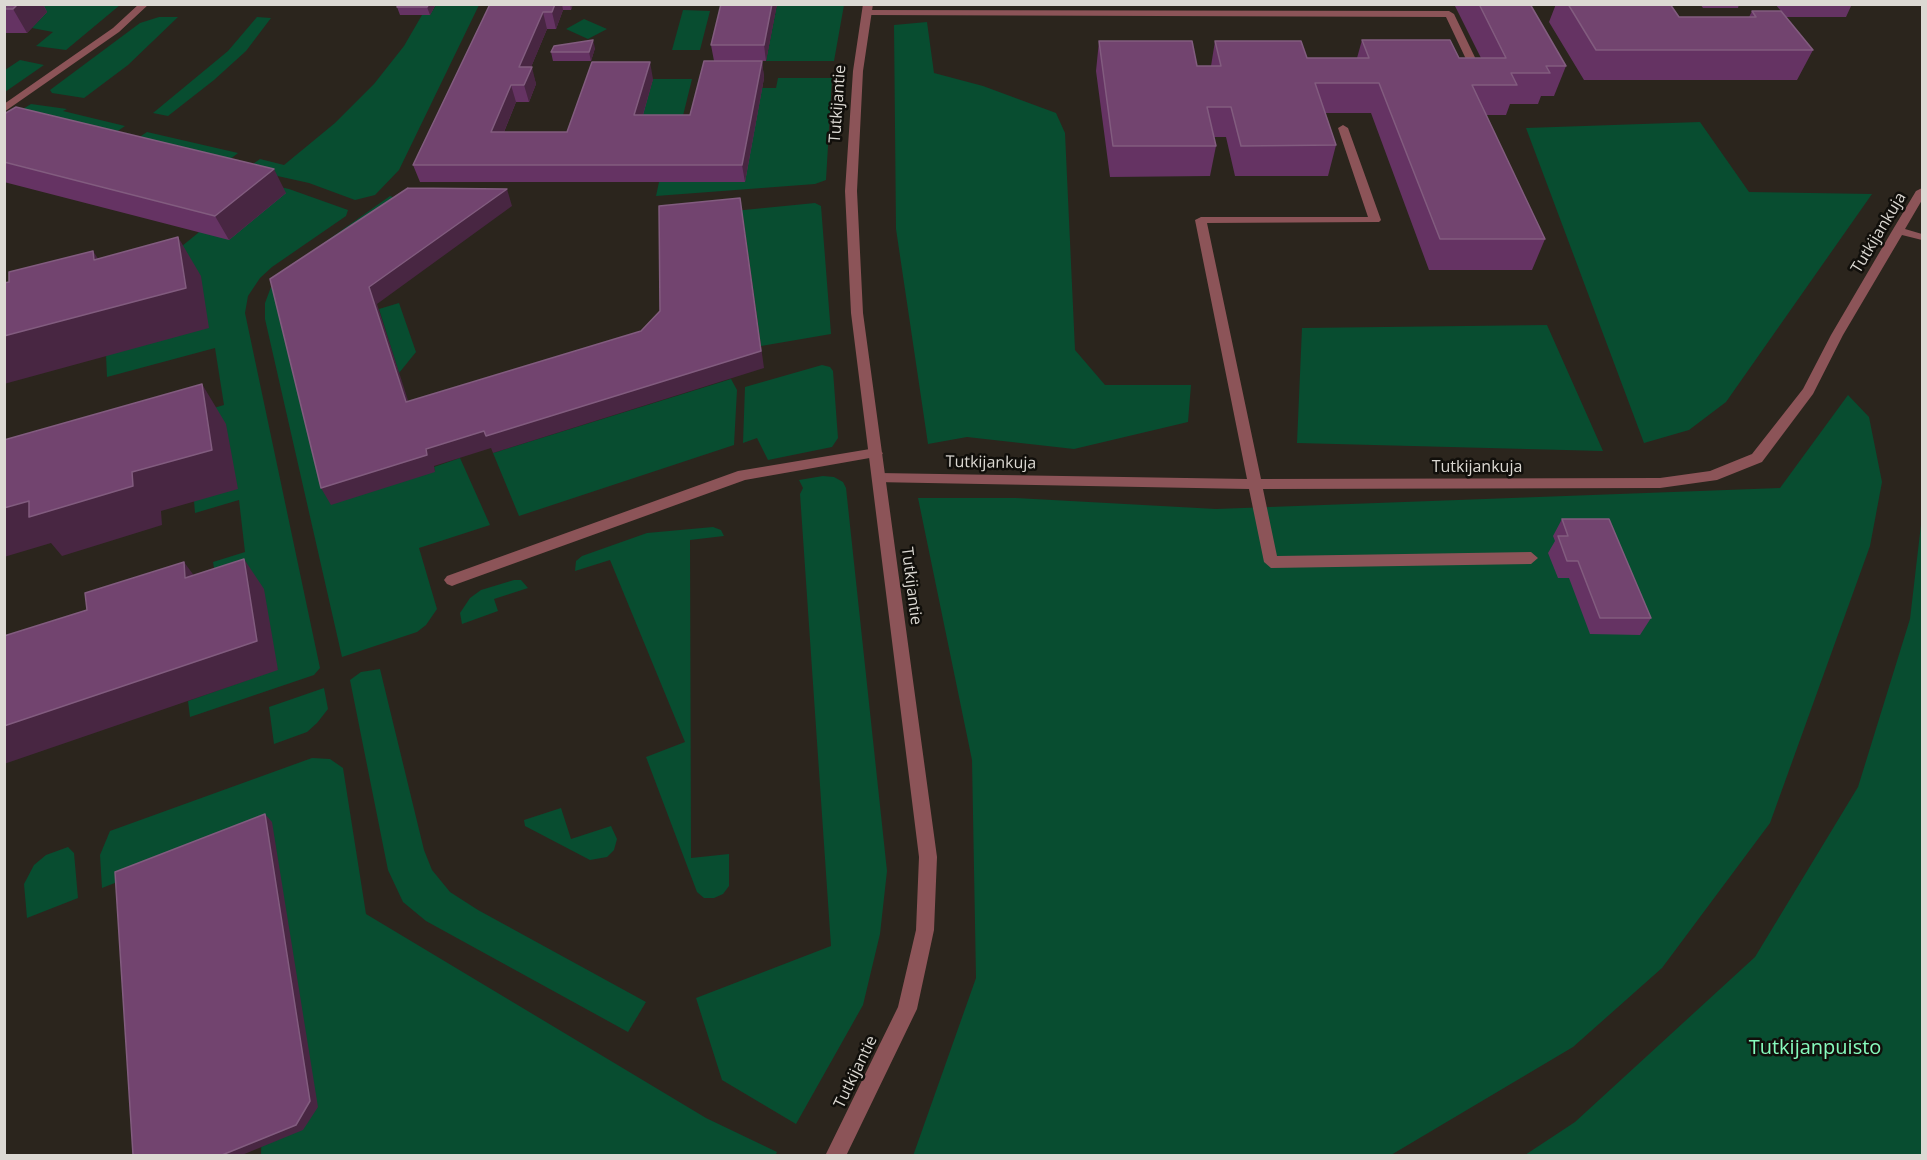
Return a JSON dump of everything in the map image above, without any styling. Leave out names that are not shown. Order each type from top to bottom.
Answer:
[{"type":"street","points":[[4,109],[117,30],[146,4]]},
{"type":"street","points":[[867,8],[1288,9],[1449,14],[1480,79]]},
{"type":"street","name":"Tutkijantie","points":[[835,1155],[907,1009],[925,930],[928,857],[857,313],[851,191],[858,71],[867,8]]},
{"type":"street","points":[[1343,128],[1375,220],[1201,220],[1271,562],[1531,558]]},
{"type":"street","name":"Tutkijankuja","points":[[879,478],[1254,484],[1660,483],[1712,476],[1757,458],[1808,391],[1923,191]]},
{"type":"street","points":[[1898,231],[1923,237]]},
{"type":"street","points":[[452,580],[743,475],[876,453]]},
{"type":"green space","points":[[37,5],[120,5],[66,50],[36,46],[53,32],[32,28],[47,12]]},
{"type":"green space","points":[[436,5],[479,5],[399,170],[375,195],[355,200],[309,183],[246,169],[260,159],[284,165],[335,123],[374,84],[404,46],[422,15],[430,15]]},
{"type":"green space","points":[[777,5],[844,5],[834,61],[766,61]]},
{"type":"green space","points":[[683,10],[710,11],[700,50],[672,50]]},
{"type":"green space","points":[[159,17],[178,17],[128,65],[84,98],[52,93],[50,90],[140,23]]},
{"type":"green space","points":[[257,17],[271,18],[246,51],[168,116],[153,113],[228,51]]},
{"type":"green space","points":[[584,19],[607,29],[588,39],[566,29]]},
{"type":"green space","points":[[927,22],[934,73],[983,86],[1056,113],[1065,133],[1075,350],[1105,385],[1191,385],[1188,422],[1074,449],[967,437],[928,444],[896,229],[894,25]]},
{"type":"green space","points":[[20,60],[44,65],[5,92],[5,70]]},
{"type":"green space","points":[[778,78],[832,78],[826,180],[815,184],[656,196],[659,182],[744,182],[762,88],[776,88]]},
{"type":"green space","points":[[653,79],[692,79],[679,132],[638,132]]},
{"type":"green space","points":[[31,104],[67,109],[63,111],[125,126],[112,135],[18,112]]},
{"type":"green space","points":[[1700,122],[1749,192],[1872,194],[1726,402],[1689,430],[1644,443],[1526,128]]},
{"type":"green space","points":[[147,132],[238,153],[224,164],[132,142]]},
{"type":"green space","points":[[237,177],[289,189],[348,210],[346,216],[272,267],[260,278],[248,296],[245,313],[320,668],[314,675],[190,717],[188,701],[278,669],[220,603],[213,562],[245,552],[239,500],[195,513],[194,501],[120,435],[224,405],[215,348],[107,377],[106,355],[171,255],[198,233]]},
{"type":"green space","points":[[390,196],[415,205],[279,296],[435,471],[434,467],[460,458],[490,525],[419,548],[437,609],[426,625],[417,632],[342,657],[265,319],[265,303],[271,287],[287,269]]},
{"type":"green space","points":[[815,203],[821,206],[831,334],[761,346],[743,216],[662,218]]},
{"type":"green space","points":[[399,303],[416,352],[399,373],[379,309]]},
{"type":"green space","points":[[1547,325],[1603,451],[1297,443],[1302,328]]},
{"type":"green space","points":[[822,365],[830,367],[833,371],[838,438],[832,447],[768,460],[757,438],[743,443],[745,387]]},
{"type":"green space","points":[[731,379],[737,390],[734,445],[519,516],[493,453]]},
{"type":"green space","points":[[1848,395],[1869,417],[1882,482],[1870,546],[1770,823],[1662,968],[1573,1047],[1391,1155],[913,1156],[976,978],[972,760],[918,498],[1016,498],[1216,509],[1780,488]]},
{"type":"green space","points":[[823,476],[834,477],[843,482],[846,488],[887,871],[880,934],[863,1005],[796,1124],[722,1080],[696,998],[831,946],[800,494],[803,488],[799,480]]},
{"type":"green space","name":"Tutkijanpuisto","points":[[1922,516],[1922,1155],[1525,1155],[1575,1122],[1755,957],[1858,787],[1910,619]]},
{"type":"green space","points":[[713,527],[721,530],[724,536],[690,540],[691,858],[729,854],[729,886],[723,894],[714,898],[704,898],[697,892],[646,757],[685,742],[610,560],[575,571],[576,561],[582,556],[647,533]]},
{"type":"green space","points":[[521,580],[528,588],[494,599],[498,611],[462,624],[460,613],[470,598],[481,590]]},
{"type":"green space","points":[[380,669],[424,850],[432,870],[450,892],[478,910],[646,1002],[628,1032],[426,921],[403,902],[388,870],[350,680],[361,672]]},
{"type":"green space","points":[[324,688],[328,709],[317,723],[307,732],[274,744],[269,707]]},
{"type":"green space","points":[[312,758],[330,759],[343,768],[366,914],[706,1118],[777,1152],[775,1156],[261,1155],[271,822],[102,888],[100,855],[110,831]]},
{"type":"green space","points":[[561,808],[571,839],[611,826],[617,839],[614,850],[607,857],[590,860],[525,826],[524,820]]},
{"type":"green space","points":[[68,847],[74,853],[78,898],[27,918],[24,884],[34,865],[46,855]]},
{"type":"building","points":[[4,4],[18,4],[13,9],[4,9]]},
{"type":"building","points":[[398,4],[429,4],[427,7],[397,7]]},
{"type":"building","points":[[490,4],[555,4],[552,12],[543,12],[519,67],[532,67],[524,85],[511,85],[491,132],[567,132],[592,62],[650,62],[634,115],[690,115],[704,61],[762,61],[742,165],[413,165]]},
{"type":"building","points":[[721,4],[772,4],[764,45],[711,45]]},
{"type":"building","points":[[1479,4],[1530,4],[1566,66],[1546,66],[1550,73],[1511,73],[1517,85],[1472,85],[1545,239],[1440,239],[1379,83],[1315,83],[1336,145],[1241,146],[1231,107],[1207,107],[1216,146],[1113,146],[1099,41],[1192,41],[1197,66],[1221,66],[1215,41],[1301,41],[1307,58],[1369,58],[1362,40],[1450,40],[1459,58],[1506,58]]},
{"type":"building","points":[[1568,4],[1670,4],[1679,17],[1756,17],[1752,11],[1781,11],[1813,50],[1596,50]]},
{"type":"building","points":[[593,40],[589,52],[551,52],[554,46]]},
{"type":"building","points":[[16,107],[274,169],[215,216],[4,162],[4,114]]},
{"type":"building","points":[[408,188],[507,189],[369,287],[406,402],[641,331],[660,311],[659,206],[740,198],[761,351],[486,436],[484,431],[426,449],[427,455],[321,488],[270,279]]},
{"type":"building","points":[[178,237],[186,288],[4,336],[4,283],[9,282],[9,272],[93,251],[94,260]]},
{"type":"building","points":[[202,384],[212,450],[132,472],[133,486],[29,517],[29,501],[4,508],[4,440]]},
{"type":"building","points":[[1562,519],[1609,519],[1651,618],[1600,618],[1578,561],[1567,561],[1558,536],[1568,536]]},
{"type":"building","points":[[244,559],[257,641],[4,726],[4,636],[87,610],[85,593],[184,562],[185,578]]},
{"type":"building","points":[[265,814],[310,1101],[296,1125],[222,1155],[133,1155],[115,872]]}]
